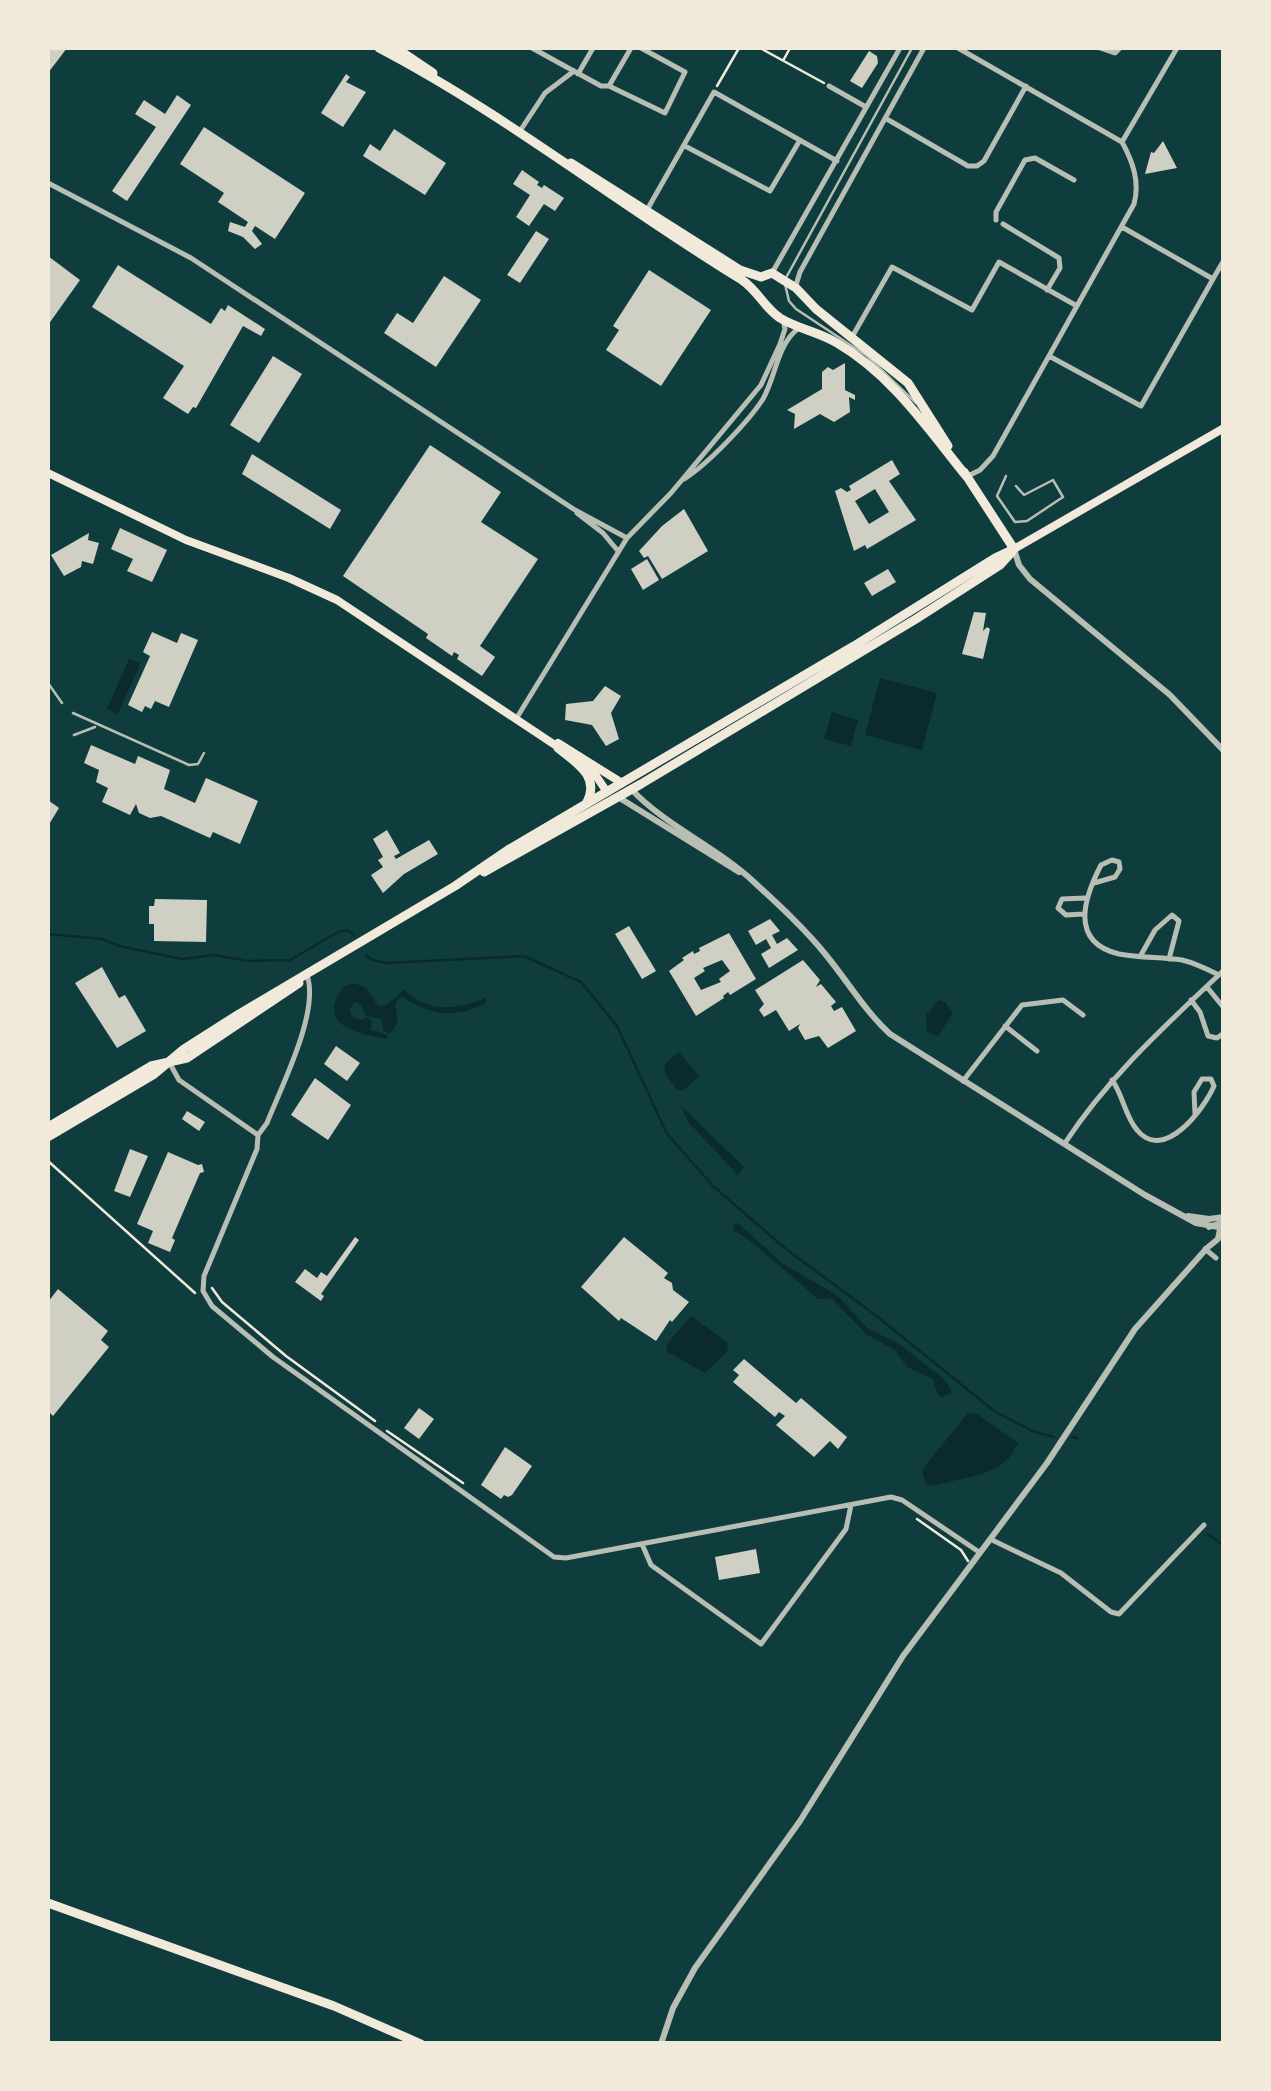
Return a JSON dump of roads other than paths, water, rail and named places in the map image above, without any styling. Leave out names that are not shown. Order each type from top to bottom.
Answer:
[{"type":"main road","points":[[379,48],[450,88],[740,270],[786,280],[816,310],[908,384],[928,422],[1014,550]]},
{"type":"main road","points":[[396,48],[450,88]]},
{"type":"main road","points":[[551,152],[580,176],[755,290],[758,300],[783,320],[837,342],[870,366],[928,422]]},
{"type":"main road","points":[[755,290],[766,275]]},
{"type":"main road","points":[[803,329],[816,322],[816,310]]},
{"type":"main road","points":[[48,1137],[144,1080],[239,1014],[455,886],[508,850],[606,792],[627,786],[932,609],[1000,565],[1014,550],[1224,428]]},
{"type":"main road","points":[[48,475],[186,540],[337,600],[588,766],[606,792],[617,797]]},
{"type":"main road","points":[[531,730],[627,786]]},
{"type":"main road","points":[[558,748],[590,776],[592,788],[584,807]]},
{"type":"main road","points":[[455,886],[617,797],[627,786]]},
{"type":"main road","points":[[48,1126],[143,1070],[188,1058],[308,975]]},
{"type":"main road","points":[[48,1906],[306,2000],[409,2044]]},
{"type":"main road","points":[[48,1906],[320,2000],[422,2044]]},
{"type":"street","points":[[532,48],[602,86],[610,86],[665,113],[685,72],[641,48]]},
{"type":"street","points":[[520,132],[546,93],[576,72],[593,48]]},
{"type":"street","points":[[610,86],[631,48]]},
{"type":"street","points":[[766,275],[900,48]]},
{"type":"street","points":[[796,288],[800,272],[924,48]]},
{"type":"street","points":[[958,48],[971,51],[1122,142],[1132,160],[1136,198],[993,456],[967,477]]},
{"type":"street","points":[[1100,48],[1115,54],[1120,48]]},
{"type":"street","points":[[1122,142],[1178,48]]},
{"type":"street","points":[[829,86],[867,107]]},
{"type":"street","points":[[885,118],[968,166],[977,166],[984,161],[1026,86]]},
{"type":"street","points":[[647,210],[714,92],[836,162]]},
{"type":"street","points":[[686,146],[770,191],[800,140]]},
{"type":"street","points":[[1047,290],[1060,268],[1059,258],[1000,222],[996,212],[1025,160],[1035,158],[1074,180]]},
{"type":"street","points":[[48,183],[216,273],[574,510],[626,538]]},
{"type":"street","points":[[1122,227],[1213,279]]},
{"type":"street","points":[[1048,356],[1141,406],[1224,260]]},
{"type":"street","points":[[852,336],[892,266],[972,310],[999,262],[1077,306]]},
{"type":"street","points":[[516,720],[626,538],[761,385],[782,337],[783,320]]},
{"type":"street","points":[[681,480],[700,467],[755,409],[766,394],[785,345],[803,329]]},
{"type":"street","points":[[574,510],[618,550]]},
{"type":"street","points":[[1014,550],[1030,579],[1170,696],[1224,751]]},
{"type":"street","points":[[627,786],[652,810],[749,877],[817,944],[868,1012],[890,1034],[1145,1195],[1209,1228],[1223,1224]]},
{"type":"street","points":[[617,797],[749,877]]},
{"type":"street","points":[[1065,1143],[1148,1039],[1221,972],[1105,948],[1089,931],[1085,898],[1101,865],[1112,860],[1119,862],[1115,877],[1094,883]]},
{"type":"street","points":[[1084,914],[1066,916],[1058,908],[1062,899],[1085,898]]},
{"type":"street","points":[[1141,956],[1155,930],[1172,915],[1179,921],[1168,958]]},
{"type":"street","points":[[308,975],[309,1010],[267,1123],[258,1135],[258,1150],[204,1276],[203,1292],[212,1306],[293,1372],[550,1556],[566,1558],[899,1498],[979,1552]]},
{"type":"street","points":[[1207,986],[1224,1008]]},
{"type":"street","points":[[963,1081],[1018,1008],[1062,1000],[1084,1015]]},
{"type":"street","points":[[1191,1000],[1202,1018],[1205,1033],[1212,1038],[1224,1033]]},
{"type":"street","points":[[1006,1026],[1037,1050]]},
{"type":"street","points":[[169,1062],[179,1080],[258,1135]]},
{"type":"street","points":[[1112,1080],[1134,1125],[1146,1138],[1172,1138],[1195,1114],[1213,1090],[1211,1079],[1202,1079],[1195,1088],[1195,1114]]},
{"type":"street","points":[[1182,1215],[1223,1224]]},
{"type":"street","points":[[661,2044],[678,1997],[702,1956],[800,1821],[902,1656],[1068,1434],[1135,1329],[1218,1239],[1223,1224]]},
{"type":"street","points":[[1206,1248],[1209,1228]]},
{"type":"street","points":[[1206,1248],[1216,1258]]},
{"type":"street","points":[[642,1544],[651,1565],[761,1644],[846,1529],[850,1504]]},
{"type":"street","points":[[990,1539],[1061,1573],[1119,1614],[1204,1526]]},
{"type":"lane","points":[[912,48],[786,280],[788,301],[885,371],[928,422]]},
{"type":"lane","points":[[919,408],[928,422]]},
{"type":"lane","points":[[1006,476],[997,496],[1015,522],[1028,520],[1064,496],[1053,480],[1024,495],[1016,486]]},
{"type":"lane","points":[[48,682],[62,703]]},
{"type":"lane","points":[[73,713],[189,765],[196,766],[204,753]]},
{"type":"lane","points":[[74,735],[98,726]]},
{"type":"water","points":[[129,659],[139,663],[139,667],[118,714],[107,709]]},
{"type":"water","points":[[880,678],[937,693],[922,750],[865,735]]},
{"type":"water","points":[[832,712],[858,720],[851,746],[824,739]]},
{"type":"water","points":[[354,983],[366,988],[378,1006],[385,1006],[404,990],[433,1006],[454,1007],[486,998],[486,1003],[443,1013],[422,1008],[401,996],[395,1004],[397,1024],[389,1034],[383,1030],[382,1019],[366,1016],[360,1004],[354,1002],[350,1009],[352,1017],[366,1017],[372,1021],[371,1030],[388,1035],[387,1039],[353,1031],[337,1019],[336,1000],[343,987]]},
{"type":"water","points":[[939,1000],[953,1013],[938,1036],[927,1032],[926,1015]]},
{"type":"water","points":[[679,1052],[699,1076],[678,1091],[664,1065]]},
{"type":"water","points":[[680,1105],[744,1167],[738,1175],[689,1123]]},
{"type":"water","points":[[734,1223],[782,1263],[838,1296],[867,1328],[899,1344],[943,1378],[951,1394],[942,1397],[933,1379],[907,1367],[895,1350],[866,1334],[832,1298],[818,1299],[733,1230]]},
{"type":"water","points":[[691,1316],[728,1343],[727,1352],[705,1373],[666,1351],[668,1343]]},
{"type":"water","points":[[968,1413],[977,1414],[1018,1443],[1009,1458],[982,1474],[926,1485],[922,1470]]},
{"type":"waterway","points":[[48,934],[102,939],[182,959],[214,955],[248,961],[290,960],[338,932],[347,930],[353,934]]},
{"type":"waterway","points":[[366,955],[387,963],[524,956],[581,982],[617,1026],[667,1134],[713,1186],[786,1249],[994,1411],[1032,1431],[1054,1437]]},
{"type":"waterway","points":[[1072,1437],[1077,1438]]},
{"type":"waterway","points":[[1208,1534],[1224,1546]]}]
